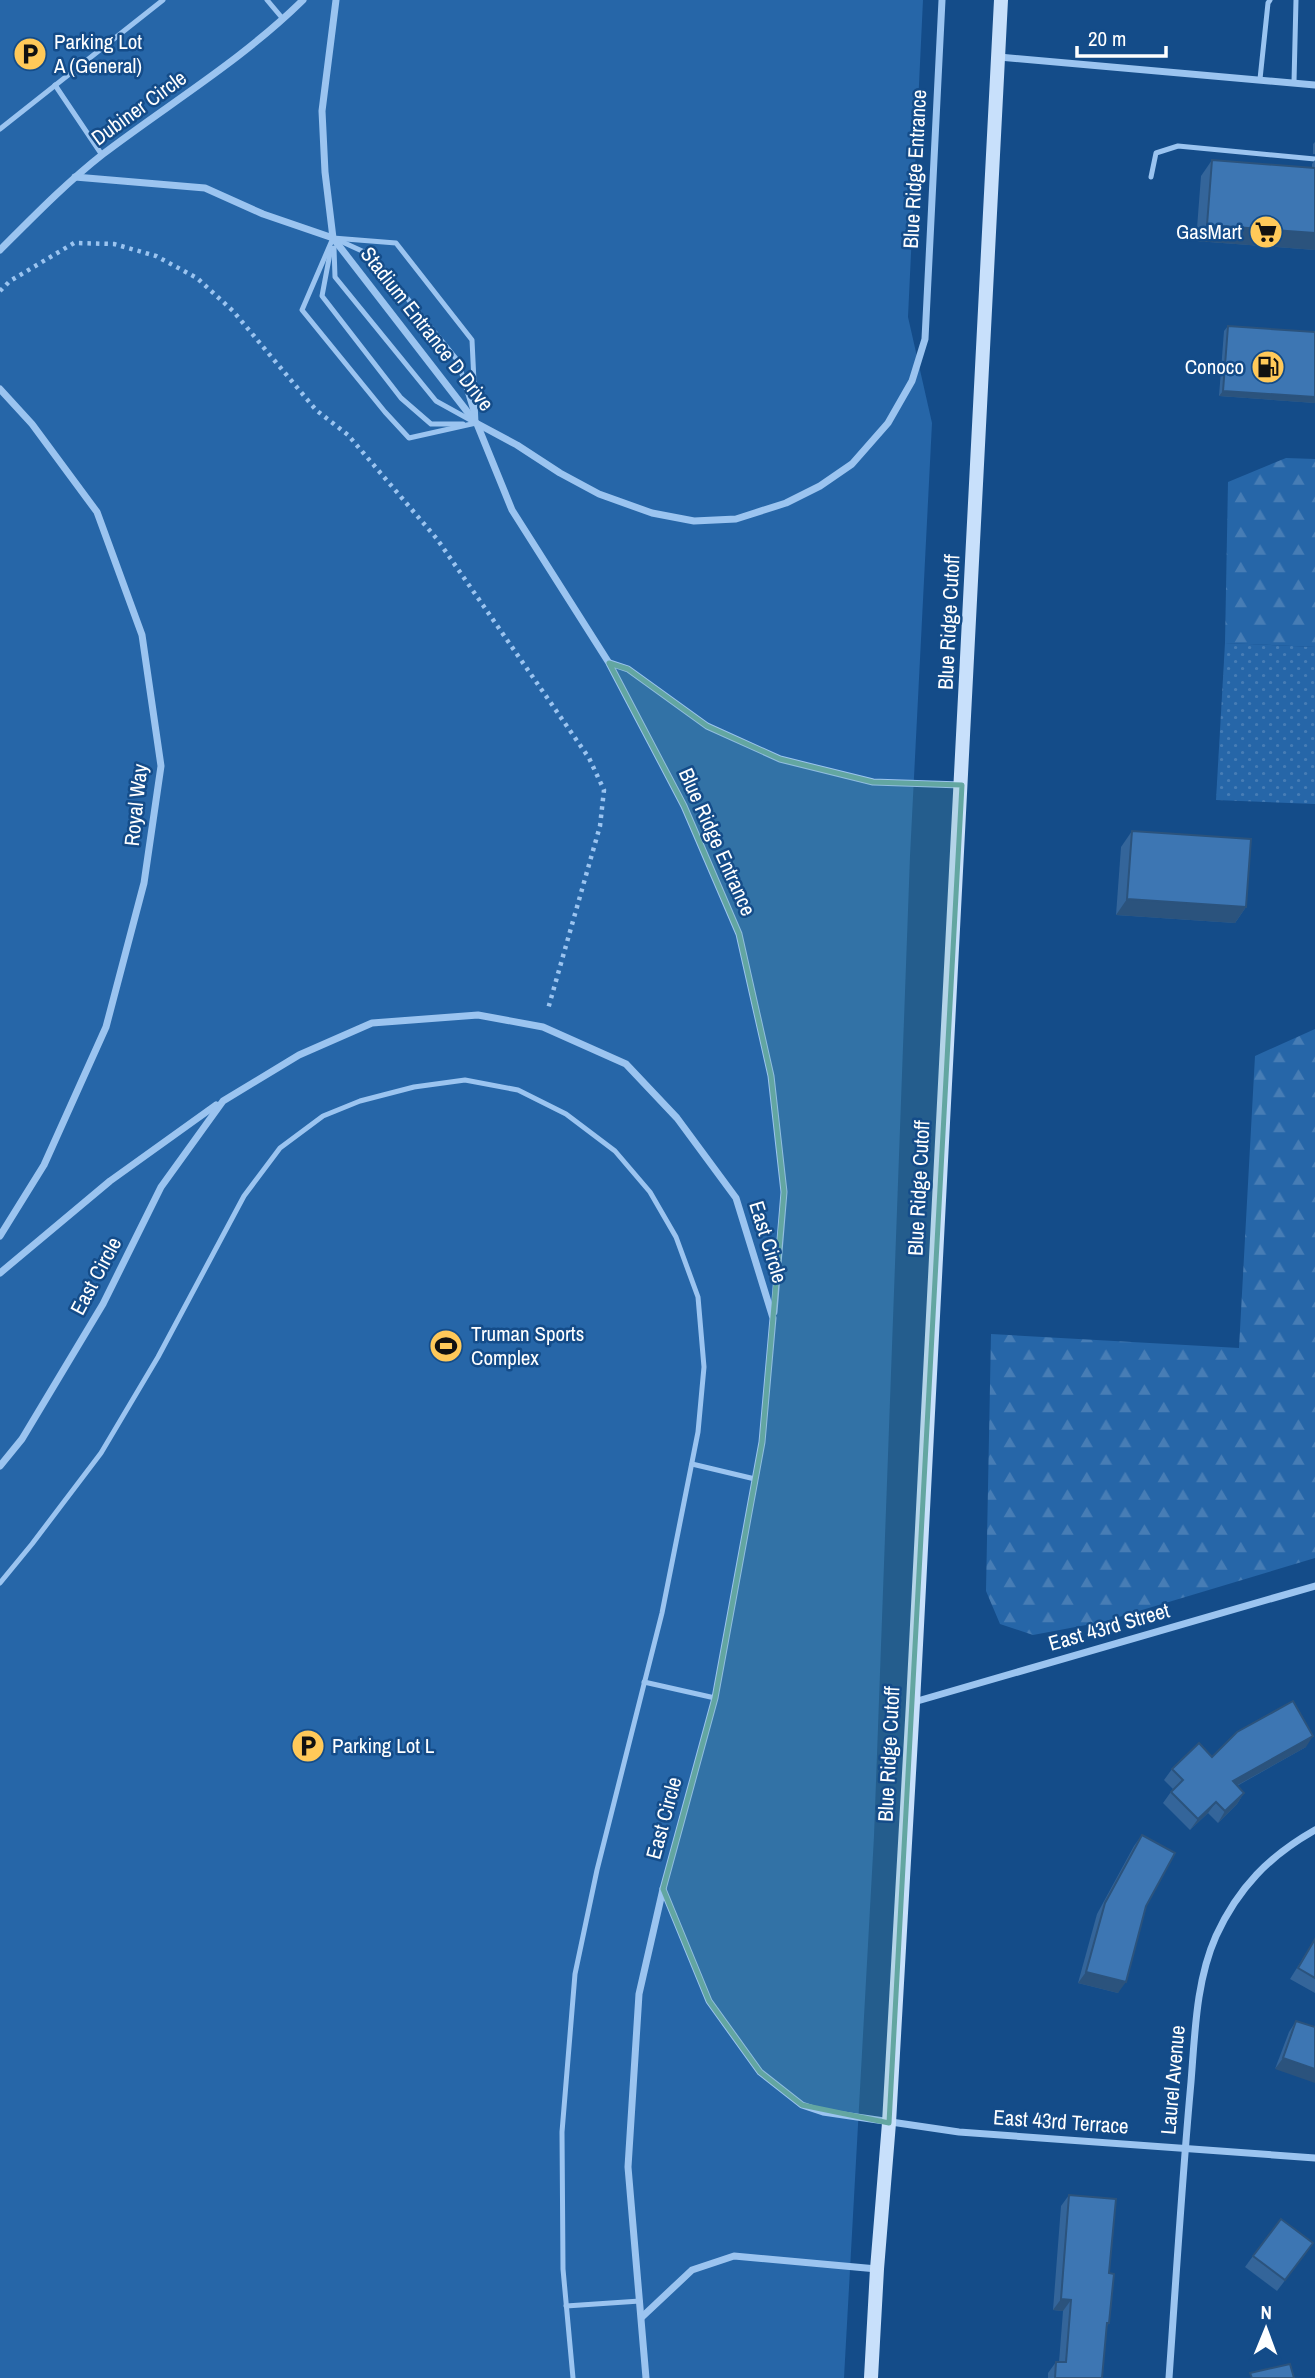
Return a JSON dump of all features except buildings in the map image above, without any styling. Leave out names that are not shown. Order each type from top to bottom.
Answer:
[{"type":"main road","name":"Blue Ridge Cutoff","points":[[871,2378],[877,2269],[890,2123],[913,1703],[962,785],[1000,0]]},
{"type":"street","name":"Dubiner Circle","points":[[0,250],[75,177],[226,66],[303,0]]},
{"type":"street","name":"Stadium Entrance D Drive","points":[[336,0],[322,111],[325,172],[333,238],[476,423],[560,473],[599,494],[652,513],[694,521],[736,519],[786,503],[820,486],[852,464],[888,423],[912,381],[925,339]]},
{"type":"street","name":"Blue Ridge Entrance","points":[[925,339],[942,0]]},
{"type":"street","points":[[999,57],[1315,85]]},
{"type":"street","points":[[75,177],[205,188],[262,214],[333,238]]},
{"type":"street","name":"Royal Way","points":[[0,389],[32,425],[97,512],[142,635],[161,766],[144,883],[106,1027],[44,1165],[0,1236]]},
{"type":"street","name":"Blue Ridge Entrance","points":[[476,423],[512,510],[609,663],[684,806],[739,934],[771,1076],[784,1192],[773,1318]]},
{"type":"street","points":[[609,663],[628,670],[706,726],[780,759],[873,782],[962,785]]},
{"type":"street","name":"East Circle","points":[[0,1273],[110,1181],[223,1101],[299,1055],[372,1023],[478,1014],[543,1027],[626,1064],[677,1118],[736,1198],[773,1318],[762,1442],[715,1698],[663,1889],[639,1994],[628,2167],[646,2378]]},
{"type":"street","name":"East Circle","points":[[0,1466],[22,1438],[103,1304],[161,1186],[223,1101]]},
{"type":"street","name":"East 43rd Street","points":[[913,1703],[1315,1586]]},
{"type":"street","name":"Laurel Avenue","points":[[1170,2378],[1184,2149],[1199,1999],[1206,1964],[1215,1938],[1232,1906],[1253,1878],[1279,1852],[1315,1830]]},
{"type":"street","name":"East Circle","points":[[663,1889],[709,2001],[760,2072],[802,2105],[823,2112],[890,2123]]},
{"type":"street","name":"East 43rd Terrace","points":[[890,2123],[959,2132],[1315,2158]]},
{"type":"street","points":[[642,2317],[692,2270],[734,2256],[877,2269]]},
{"type":"lane","points":[[0,129],[163,0]]},
{"type":"lane","points":[[267,0],[283,19]]},
{"type":"lane","points":[[1261,79],[1270,0]]},
{"type":"lane","points":[[1294,82],[1296,0]]},
{"type":"lane","points":[[55,85],[102,155]]},
{"type":"lane","points":[[1151,177],[1156,153],[1178,146],[1315,159]]},
{"type":"lane","points":[[333,238],[373,256],[458,360],[476,423]]},
{"type":"lane","points":[[333,238],[396,243],[472,340],[476,423]]},
{"type":"lane","points":[[333,238],[335,277],[436,401],[476,423]]},
{"type":"lane","points":[[333,238],[322,296],[401,398],[431,424],[476,423]]},
{"type":"lane","points":[[333,238],[302,310],[409,438],[476,423]]},
{"type":"lane","points":[[0,1583],[101,1453],[158,1357],[244,1196],[280,1149],[323,1116],[360,1101],[414,1087],[465,1080],[518,1090],[566,1114],[615,1151],[650,1192],[676,1237],[698,1297],[704,1367],[698,1432],[662,1613],[597,1870],[575,1974],[562,2132],[563,2269],[573,2378]]},
{"type":"lane","points":[[692,1464],[755,1479]]},
{"type":"lane","points":[[644,1682],[715,1698]]},
{"type":"lane","points":[[566,2306],[641,2301]]},
{"type":"path","points":[[0,291],[10,281],[74,243],[114,244],[156,256],[197,278],[233,312],[316,410],[348,435],[437,539],[589,758],[604,790],[600,826],[543,1027]]},
{"type":"highlighted area","points":[[609,663],[628,669],[707,726],[780,759],[873,782],[962,785],[889,2123],[802,2105],[760,2072],[709,2001],[663,1889],[715,1698],[762,1442],[784,1192],[771,1076],[739,934],[684,806]]},
{"type":"green space","name":"Truman Sports Complex","points":[[0,0],[923,0],[908,317],[932,423],[910,856],[874,1836],[844,2378],[0,2378]]},
{"type":"green space","points":[[1286,458],[1315,459],[1315,647],[1225,643],[1228,482]]},
{"type":"green space","points":[[1225,643],[1315,647],[1315,804],[1216,800]]},
{"type":"green space","points":[[1315,1029],[1315,1558],[1102,1622],[1033,1635],[1000,1624],[986,1591],[991,1334],[1239,1348],[1255,1056]]},
{"type":"place","name":"Parking Lot A (General)","points":[[30,54]]},
{"type":"place","name":"GasMart","points":[[1266,232]]},
{"type":"place","name":"Conoco","points":[[1268,367]]},
{"type":"place","name":"Truman Sports Complex","points":[[446,1346]]},
{"type":"place","name":"Parking Lot L","points":[[308,1746]]}]
